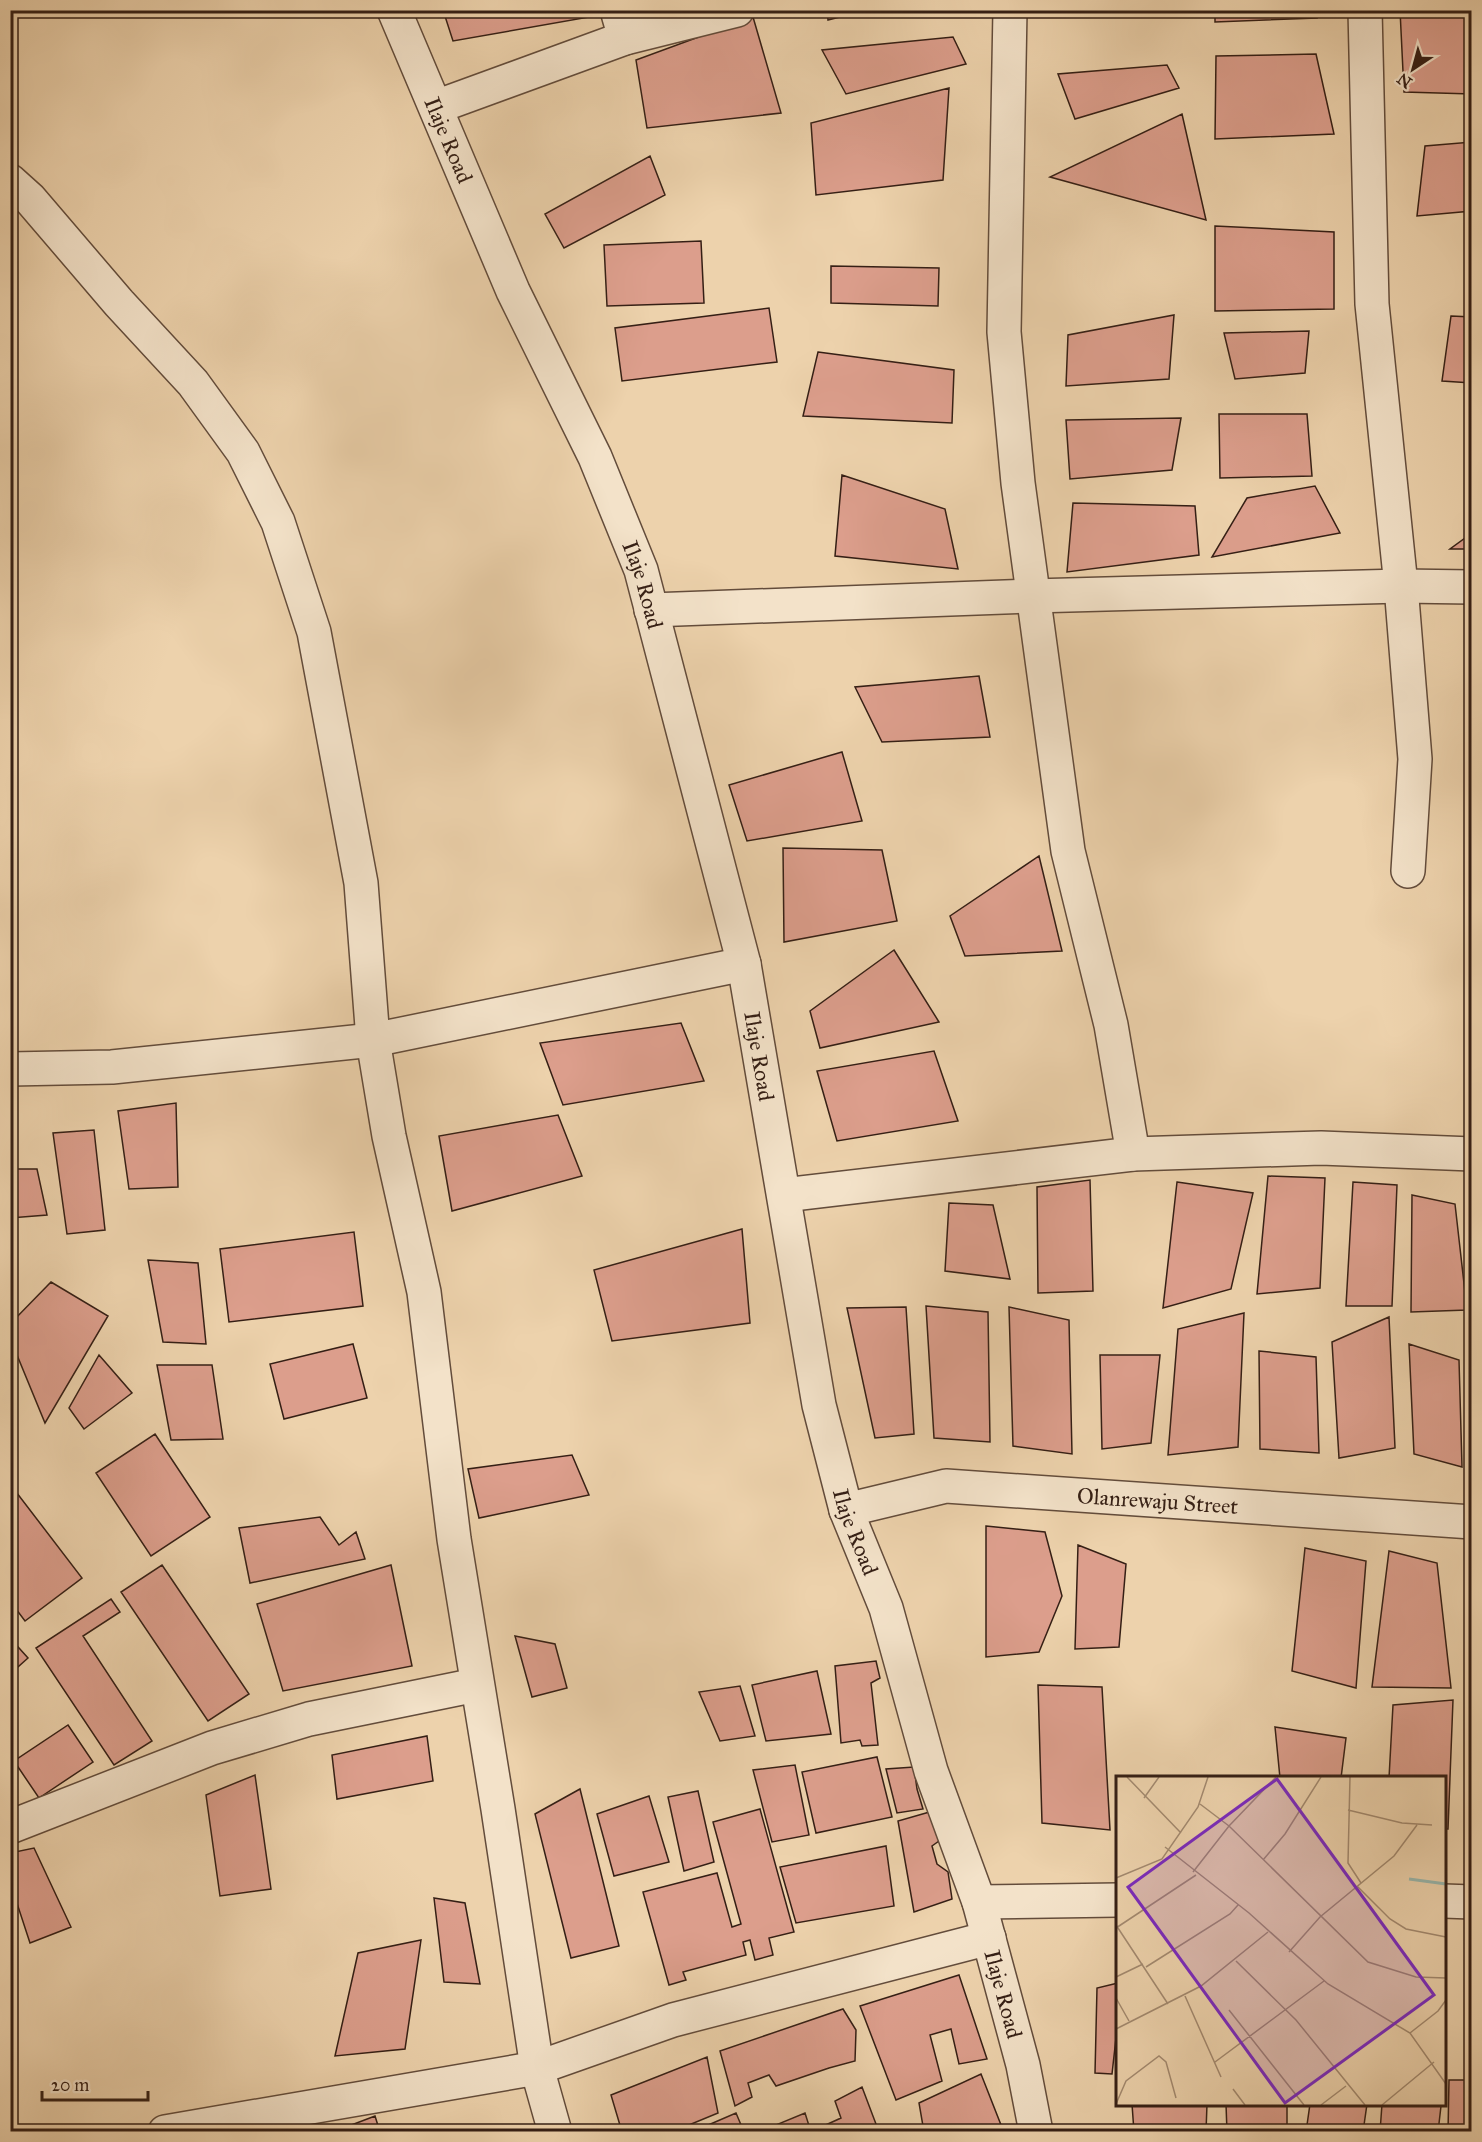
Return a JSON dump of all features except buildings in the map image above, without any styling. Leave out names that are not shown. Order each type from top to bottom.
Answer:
[{"type":"street","name":"Ilaje Road","points":[[394,10],[513,291],[595,457],[641,570],[744,964],[819,1405],[846,1510],[886,1608],[931,1771],[979,1902],[1023,2065],[1036,2132]]},
{"type":"street","points":[[436,107],[621,24],[737,10]]},
{"type":"street","points":[[1011,10],[1004,332],[1018,483],[1068,851],[1111,1025],[1133,1154]]},
{"type":"street","points":[[1365,10],[1372,304],[1401,586],[1415,759],[1408,871]]},
{"type":"street","points":[[10,181],[30,199],[119,303],[193,383],[243,452],[278,522],[314,632],[361,883],[373,1040],[389,1136],[424,1292],[454,1539],[537,2068],[555,2132]]},
{"type":"street","points":[[651,610],[1032,596],[1401,586],[1472,587]]},
{"type":"street","points":[[10,1069],[112,1067],[373,1040],[744,964]]},
{"type":"street","points":[[784,1196],[1133,1154],[1322,1148],[1472,1154]]},
{"type":"street","name":"Olanrewaju Street","points":[[846,1510],[946,1486],[1472,1522]]},
{"type":"street","points":[[10,1827],[233,1742],[309,1719],[476,1685]]},
{"type":"street","points":[[979,1902],[1116,1900]]},
{"type":"street","points":[[1446,1901],[1472,1902]]},
{"type":"street","points":[[165,2132],[537,2068],[673,2020],[989,1938]]}]
